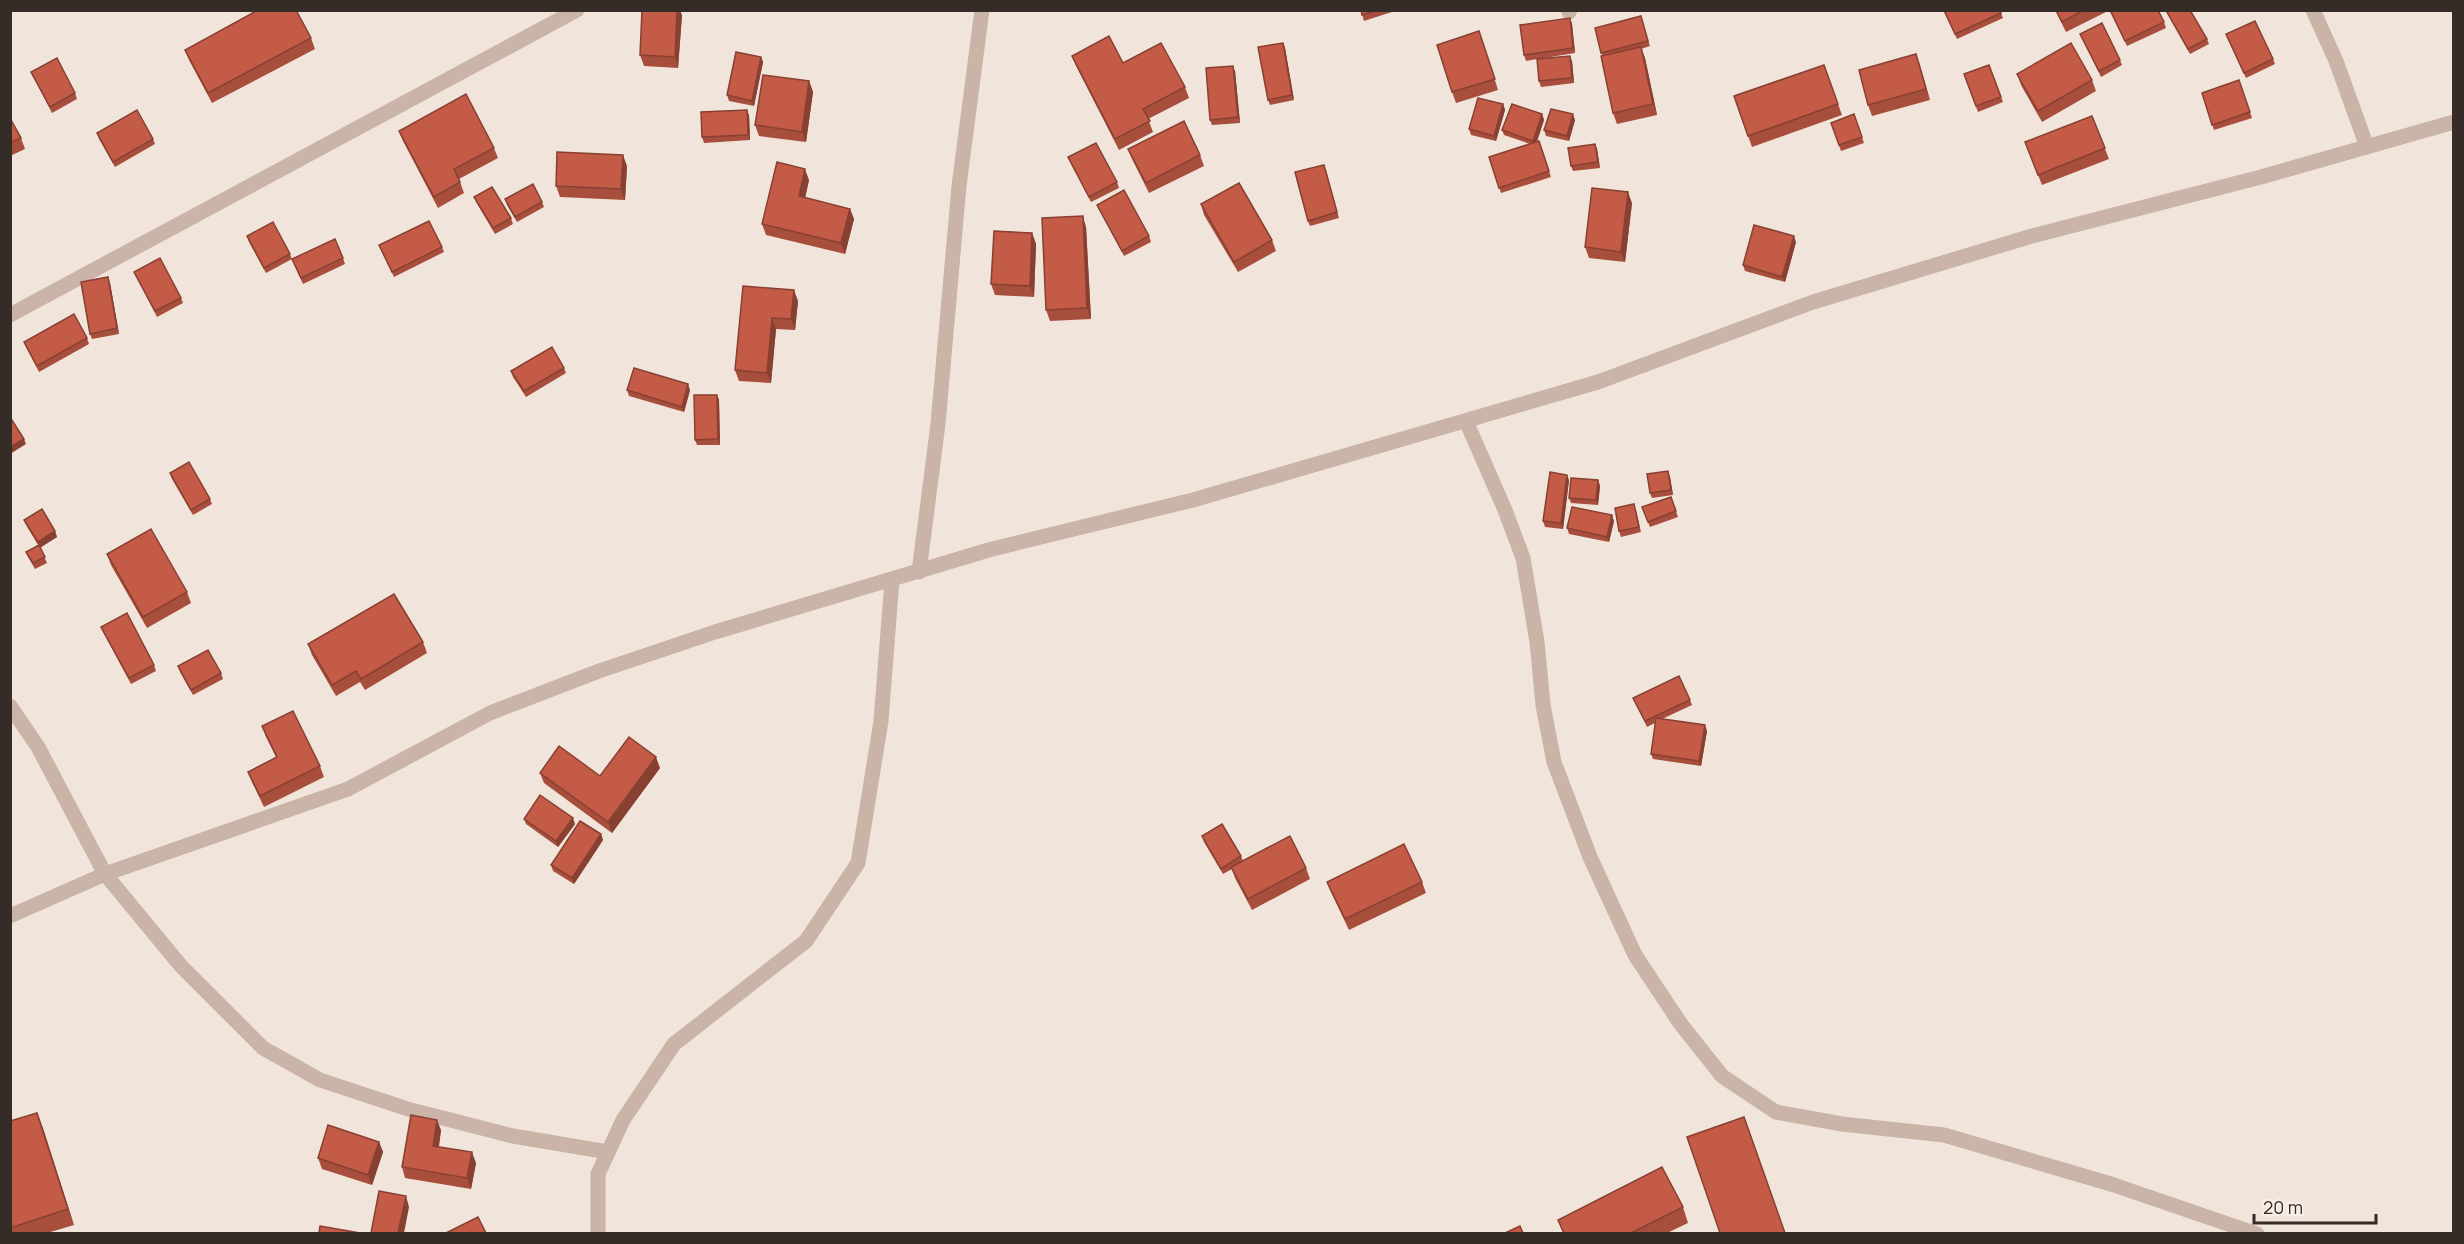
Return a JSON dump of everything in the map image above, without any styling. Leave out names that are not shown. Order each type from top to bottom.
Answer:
[{"type":"street","points":[[10,315],[577,10]]},
{"type":"street","points":[[919,572],[938,424],[958,186],[982,10]]},
{"type":"street","points":[[2313,10],[2336,61],[2367,147]]},
{"type":"street","points":[[10,916],[105,874],[348,789],[490,713],[599,671],[715,632],[992,549],[1193,500],[1598,382],[1813,302],[2032,236],[2261,177],[2454,122]]},
{"type":"street","points":[[1466,421],[1505,510],[1523,558],[1537,642],[1543,705],[1554,762],[1590,858],[1635,955],[1680,1023],[1722,1076],[1776,1112],[1842,1124],[1944,1135],[2111,1184],[2257,1233]]},
{"type":"street","points":[[598,1233],[598,1174],[622,1120],[674,1044],[806,941],[858,863],[881,721],[892,580]]},
{"type":"street","points":[[10,706],[38,747],[105,874],[181,966],[263,1048],[320,1080],[411,1110],[513,1136],[608,1152]]},
{"type":"building","points":[[258,10],[296,10],[311,38],[208,93],[185,50]]},
{"type":"building","points":[[642,10],[677,10],[675,57],[640,55]]},
{"type":"building","points":[[1361,10],[1378,10],[1362,15]]},
{"type":"building","points":[[1944,10],[2000,10],[2001,13],[1955,34]]},
{"type":"building","points":[[2056,10],[2084,10],[2062,22]]},
{"type":"building","points":[[2115,10],[2158,10],[2164,22],[2125,41],[2111,12]]},
{"type":"building","points":[[2166,10],[2190,10],[2207,39],[2188,49]]},
{"type":"building","points":[[1641,16],[1648,41],[1601,53],[1595,28]]},
{"type":"building","points":[[1570,18],[1573,48],[1524,55],[1520,25]]},
{"type":"building","points":[[2255,21],[2273,59],[2244,73],[2226,34]]},
{"type":"building","points":[[2102,23],[2120,60],[2099,71],[2080,34]]},
{"type":"building","points":[[1479,31],[1495,79],[1452,92],[1437,45]]},
{"type":"building","points":[[1109,36],[1123,63],[1161,43],[1185,87],[1143,109],[1150,121],[1115,139],[1072,56]]},
{"type":"building","points":[[1283,43],[1292,95],[1268,100],[1258,47]]},
{"type":"building","points":[[2071,43],[2092,80],[2038,111],[2017,74]]},
{"type":"building","points":[[1641,47],[1653,104],[1613,113],[1601,56]]},
{"type":"building","points":[[736,52],[761,57],[752,101],[727,95]]},
{"type":"building","points":[[1916,54],[1926,89],[1868,105],[1859,70]]},
{"type":"building","points":[[1570,56],[1572,78],[1539,81],[1537,59]]},
{"type":"building","points":[[57,58],[75,93],[50,107],[31,72]]},
{"type":"building","points":[[1824,65],[1838,104],[1748,136],[1734,96]]},
{"type":"building","points":[[1989,65],[2001,97],[1976,106],[1964,74]]},
{"type":"building","points":[[1233,66],[1238,117],[1210,120],[1206,68]]},
{"type":"building","points":[[763,75],[809,81],[802,132],[755,125]]},
{"type":"building","points":[[2239,80],[2250,112],[2212,125],[2202,93]]},
{"type":"building","points":[[466,94],[494,148],[454,169],[460,182],[434,197],[399,131]]},
{"type":"building","points":[[1478,98],[1503,104],[1494,136],[1469,129]]},
{"type":"building","points":[[1512,104],[1542,114],[1533,141],[1502,130]]},
{"type":"building","points":[[1551,109],[1573,114],[1567,136],[1544,130]]},
{"type":"building","points":[[137,110],[153,139],[113,162],[97,133]]},
{"type":"building","points":[[747,110],[748,135],[702,137],[701,112]]},
{"type":"building","points":[[1854,114],[1862,137],[1839,145],[1831,123]]},
{"type":"building","points":[[2092,116],[2105,148],[2038,175],[2025,142]]},
{"type":"building","points":[[10,118],[21,138],[10,143]]},
{"type":"building","points":[[1184,121],[1200,155],[1146,183],[1128,149]]},
{"type":"building","points":[[1539,141],[1549,171],[1499,188],[1489,157]]},
{"type":"building","points":[[1096,143],[1117,182],[1089,197],[1068,157]]},
{"type":"building","points":[[1595,144],[1598,162],[1571,166],[1568,148]]},
{"type":"building","points":[[557,152],[623,155],[621,189],[556,186]]},
{"type":"building","points":[[777,162],[805,169],[799,196],[850,209],[841,243],[762,224]]},
{"type":"building","points":[[1324,165],[1337,212],[1308,221],[1295,172]]},
{"type":"building","points":[[1239,183],[1272,240],[1234,262],[1201,204]]},
{"type":"building","points":[[533,184],[542,202],[515,217],[505,199]]},
{"type":"building","points":[[492,187],[511,218],[493,228],[474,197]]},
{"type":"building","points":[[1592,188],[1628,192],[1621,252],[1585,247]]},
{"type":"building","points":[[1124,190],[1149,236],[1122,251],[1097,205]]},
{"type":"building","points":[[1083,216],[1087,308],[1046,310],[1042,218]]},
{"type":"building","points":[[429,221],[442,247],[392,272],[379,245]]},
{"type":"building","points":[[273,222],[290,254],[264,268],[247,236]]},
{"type":"building","points":[[1754,225],[1794,236],[1782,277],[1743,265]]},
{"type":"building","points":[[994,231],[1032,233],[1030,286],[991,284]]},
{"type":"building","points":[[335,239],[343,258],[301,278],[292,259]]},
{"type":"building","points":[[160,258],[181,298],[155,311],[134,272]]},
{"type":"building","points":[[108,277],[117,328],[90,334],[81,282]]},
{"type":"building","points":[[743,286],[794,290],[791,319],[772,318],[767,373],[735,370]]},
{"type":"building","points":[[74,314],[87,338],[37,366],[24,342]]},
{"type":"building","points":[[552,347],[564,368],[524,391],[511,371]]},
{"type":"building","points":[[634,368],[688,384],[682,407],[627,390]]},
{"type":"building","points":[[694,395],[717,395],[718,439],[695,440]]},
{"type":"building","points":[[10,417],[24,439],[10,447]]},
{"type":"building","points":[[189,462],[210,499],[191,510],[170,473]]},
{"type":"building","points":[[1668,471],[1671,490],[1650,493],[1647,474]]},
{"type":"building","points":[[1550,472],[1567,475],[1561,523],[1543,521]]},
{"type":"building","points":[[1571,478],[1598,480],[1596,500],[1569,498]]},
{"type":"building","points":[[1671,497],[1676,511],[1648,522],[1642,507]]},
{"type":"building","points":[[1634,504],[1639,527],[1619,531],[1615,508]]},
{"type":"building","points":[[1572,507],[1612,515],[1607,537],[1567,528]]},
{"type":"building","points":[[42,509],[55,531],[38,542],[24,520]]},
{"type":"building","points":[[151,529],[187,592],[143,617],[107,554]]},
{"type":"building","points":[[39,545],[45,557],[33,563],[26,552]]},
{"type":"building","points":[[394,594],[423,642],[361,679],[356,671],[332,685],[308,644]]},
{"type":"building","points":[[127,613],[154,665],[129,678],[101,627]]},
{"type":"building","points":[[208,650],[221,673],[191,690],[178,666]]},
{"type":"building","points":[[1679,676],[1690,700],[1645,721],[1633,698]]},
{"type":"building","points":[[293,711],[320,766],[260,796],[248,772],[277,757],[262,726]]},
{"type":"building","points":[[1656,718],[1705,725],[1699,761],[1651,754]]},
{"type":"building","points":[[629,737],[656,757],[608,822],[540,773],[559,746],[600,776]]},
{"type":"building","points":[[540,795],[573,818],[556,841],[524,819]]},
{"type":"building","points":[[580,821],[601,834],[572,878],[551,865]]},
{"type":"building","points":[[1222,824],[1241,856],[1221,869],[1202,836]]},
{"type":"building","points":[[1290,836],[1306,868],[1248,899],[1231,867]]},
{"type":"building","points":[[1404,844],[1422,882],[1345,919],[1327,882]]},
{"type":"building","points":[[37,1113],[68,1209],[10,1228],[10,1121]]},
{"type":"building","points":[[411,1115],[437,1120],[433,1146],[472,1152],[467,1178],[402,1167]]},
{"type":"building","points":[[1744,1117],[1785,1233],[1720,1233],[1687,1137]]},
{"type":"building","points":[[328,1125],[379,1142],[368,1175],[318,1158]]},
{"type":"building","points":[[1662,1167],[1683,1207],[1631,1233],[1564,1233],[1558,1220]]},
{"type":"building","points":[[379,1191],[406,1196],[398,1233],[371,1233]]},
{"type":"building","points":[[478,1217],[486,1233],[446,1233]]},
{"type":"building","points":[[320,1226],[360,1233],[319,1233]]},
{"type":"building","points":[[1520,1226],[1523,1233],[1505,1233]]}]
